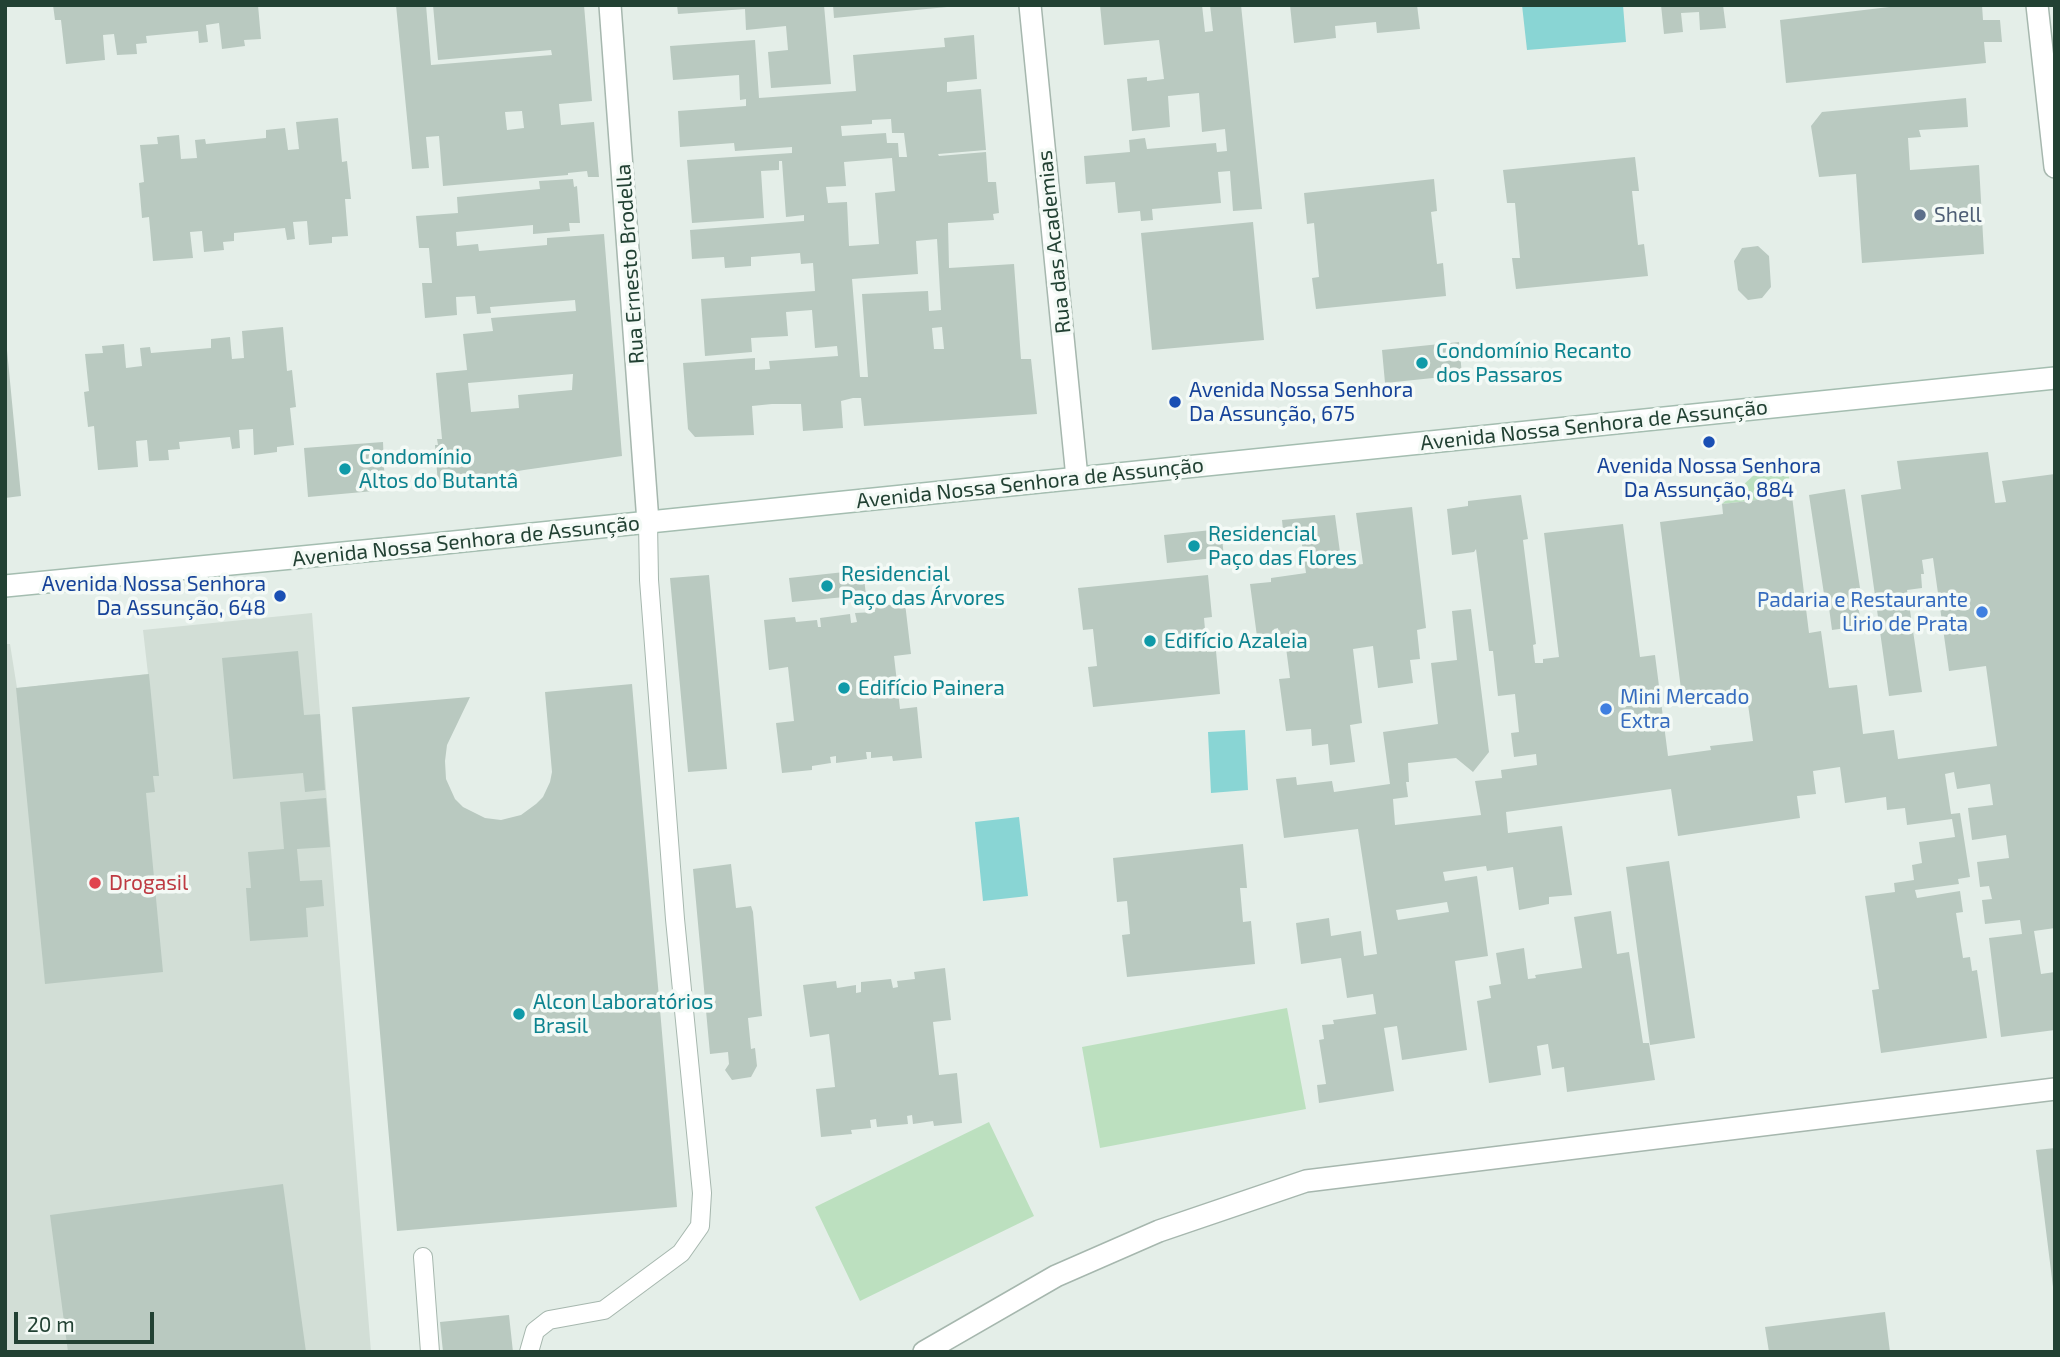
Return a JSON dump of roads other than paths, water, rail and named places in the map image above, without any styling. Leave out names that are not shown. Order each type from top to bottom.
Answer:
[{"type":"street","name":"Rua Ernesto Brodella","points":[[611,5],[649,522]]},
{"type":"street","name":"Rua das Academias","points":[[1030,5],[1077,478]]},
{"type":"street","points":[[2038,5],[2055,167]]},
{"type":"street","name":"Avenida Nossa Senhora de Assunção","points":[[5,586],[2055,378]]},
{"type":"street","points":[[924,1352],[1056,1276],[1159,1231],[1306,1181],[2055,1089]]},
{"type":"street","points":[[940,1352],[956,1334]]},
{"type":"lane","points":[[529,1352],[535,1331],[550,1320],[604,1310],[681,1253],[699,1226],[702,1193],[676,919],[649,580],[649,522]]},
{"type":"lane","points":[[423,1256],[430,1352]]},
{"type":"water","points":[[1522,5],[1623,5],[1626,42],[1527,50]]},
{"type":"water","points":[[1245,730],[1248,790],[1211,793],[1208,732]]},
{"type":"water","points":[[1019,817],[1028,896],[983,901],[975,822]]},
{"type":"place","name":"Shell","points":[[1920,215]]},
{"type":"place","name":"Condomínio Recanto dos Passaros","points":[[1422,363]]},
{"type":"place","name":"Avenida Nossa Senhora Da Assunção, 675","points":[[1175,402]]},
{"type":"place","name":"Avenida Nossa Senhora Da Assunção, 884","points":[[1709,442]]},
{"type":"place","name":"Condomínio Altos do Butantâ","points":[[345,469]]},
{"type":"place","name":"Residencial Paço das Flores","points":[[1194,546]]},
{"type":"place","name":"Residencial Paço das Árvores","points":[[827,586]]},
{"type":"place","name":"Avenida Nossa Senhora Da Assunção, 648","points":[[280,596]]},
{"type":"place","name":"Padaria e Restaurante Lirio de Prata","points":[[1982,612]]},
{"type":"place","name":"Edifício Azaleia","points":[[1150,641]]},
{"type":"place","name":"Edifício Painera","points":[[844,688]]},
{"type":"place","name":"Mini Mercado Extra","points":[[1606,709]]},
{"type":"place","name":"Drogasil","points":[[95,883]]},
{"type":"place","name":"Alcon Laboratórios Brasil","points":[[519,1014]]}]
